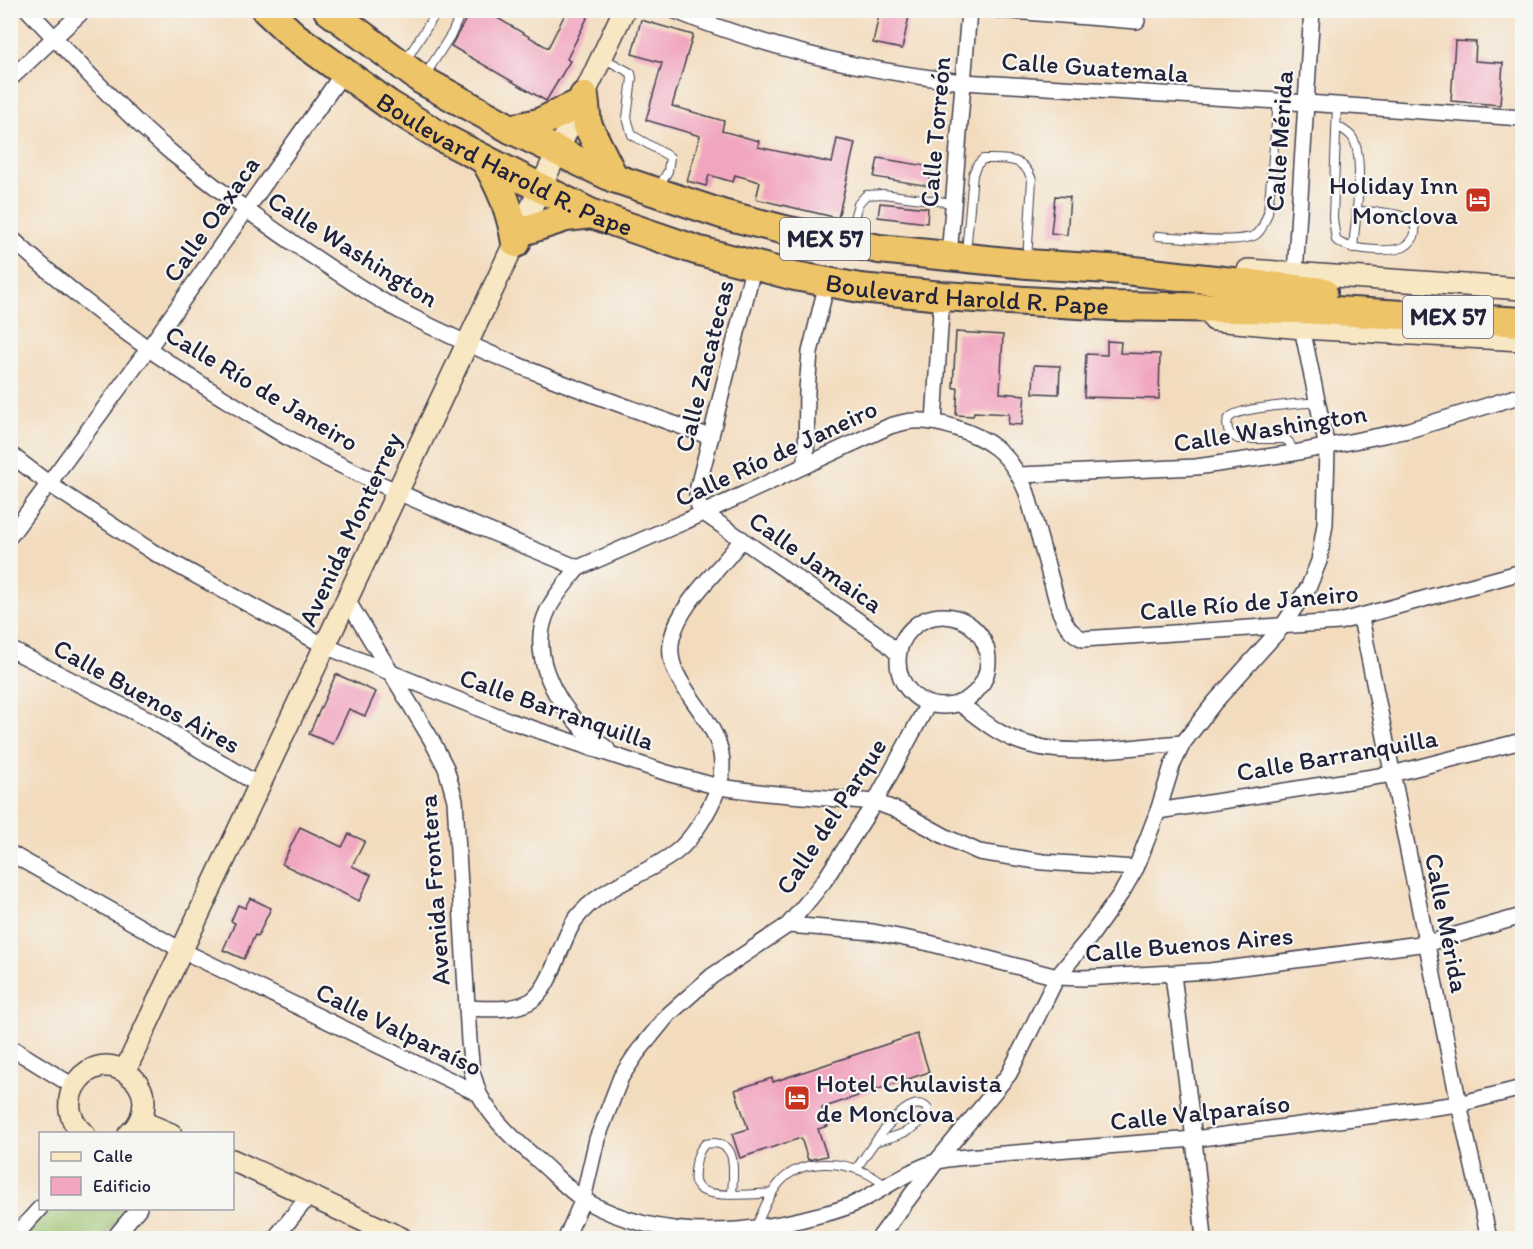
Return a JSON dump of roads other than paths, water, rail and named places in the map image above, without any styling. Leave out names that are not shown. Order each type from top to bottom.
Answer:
[{"type":"highway","name":"Boulevard Harold R. Pape","points":[[266,10],[294,36],[388,104],[485,160],[592,214],[696,250],[754,266],[827,283],[860,288],[942,296],[1112,306],[1301,309],[1374,304],[1522,306]]},
{"type":"highway","name":"Boulevard Harold R. Pape","points":[[328,10],[412,73],[511,129],[614,178],[734,217],[847,243],[957,258],[1125,270],[1303,291],[1374,304],[1522,322]]},
{"type":"highway","points":[[511,129],[538,123],[583,100],[587,124],[614,178]]},
{"type":"highway","points":[[485,160],[504,194],[518,238],[566,217],[592,214]]},
{"type":"street","name":"Calle Washington","points":[[28,10],[148,132],[172,153],[246,211],[345,277],[402,312],[468,344],[590,394],[711,437]]},
{"type":"street","points":[[10,79],[84,10]]},
{"type":"street","name":"Avenida Monterrey","points":[[125,1071],[624,10]]},
{"type":"street","name":"Calle Guatemala","points":[[673,10],[728,32],[829,60],[913,77],[1522,118]]},
{"type":"street","name":"Calle Torreón","points":[[957,258],[953,203],[969,10]]},
{"type":"street","points":[[999,10],[1097,14],[1137,21]]},
{"type":"street","name":"Calle Mérida","points":[[1295,274],[1312,10]]},
{"type":"street","name":"Calle Oaxaca","points":[[10,536],[148,349],[343,73]]},
{"type":"street","name":"Calle Río de Janeiro","points":[[10,237],[54,277],[148,349],[202,386],[300,444],[398,492],[578,568],[704,513],[890,426],[913,421],[934,422],[974,435],[996,447],[1020,475],[1060,612],[1066,626],[1074,635],[1083,639],[1331,623],[1361,618],[1522,572]]},
{"type":"street","points":[[1125,270],[1154,262],[1522,289]]},
{"type":"street","name":"Calle Zacatecas","points":[[704,513],[698,504],[697,491],[754,266]]},
{"type":"street","points":[[806,465],[810,352],[827,283]]},
{"type":"street","points":[[934,422],[942,296]]},
{"type":"street","points":[[1112,306],[1144,313],[1302,328],[1522,340]]},
{"type":"street","points":[[879,1239],[936,1162],[1009,1074],[1057,977],[1090,937],[1122,892],[1136,868],[1172,766],[1184,743],[1214,703],[1282,627],[1309,586],[1319,561],[1325,524],[1327,448],[1302,328]]},
{"type":"street","name":"Calle Washington","points":[[1020,475],[1196,467],[1327,448],[1409,430],[1522,395]]},
{"type":"street","name":"Calle Barranquilla","points":[[10,454],[49,484],[153,552],[325,646],[510,721],[667,773],[718,787],[766,794],[875,802],[899,811],[979,852],[1043,862],[1136,868]]},
{"type":"street","name":"Calle Jamaica","points":[[704,513],[877,634],[898,654]]},
{"type":"street","points":[[467,1008],[499,1009],[531,1001],[544,987],[575,920],[596,900],[677,851],[702,820],[718,787],[722,751],[712,727],[678,676],[672,659],[672,639],[681,615],[742,539]]},
{"type":"street","points":[[578,568],[548,610],[542,630],[541,654],[547,676],[564,704],[582,728],[614,755]]},
{"type":"street","name":"Avenida Frontera","points":[[346,600],[447,768],[455,800],[472,1072],[480,1094]]},
{"type":"street","points":[[937,615],[951,616],[965,621],[985,642],[988,656],[987,671],[982,685],[959,703],[949,706],[928,704],[914,697],[904,685],[898,670],[898,654],[902,640],[911,628],[922,620],[937,615]]},
{"type":"street","name":"Calle Mérida","points":[[1361,618],[1459,1104],[1489,1239]]},
{"type":"street","name":"Calle Buenos Aires","points":[[10,649],[152,721],[259,785]]},
{"type":"street","points":[[959,703],[991,727],[1017,741],[1040,748],[1067,751],[1184,743]]},
{"type":"street","name":"Calle del Parque","points":[[566,1239],[583,1199],[597,1139],[621,1077],[637,1053],[668,1015],[712,976],[788,925],[824,881],[875,802],[928,704]]},
{"type":"street","name":"Calle Barranquilla","points":[[1158,811],[1392,774],[1522,741]]},
{"type":"street","name":"Calle Valparaíso","points":[[10,853],[182,950],[480,1094],[487,1109],[499,1124],[583,1199],[622,1216],[668,1228],[709,1232],[755,1229],[820,1215],[861,1201],[885,1185],[936,1162],[966,1157],[1194,1139],[1459,1104],[1522,1088]]},
{"type":"street","name":"Calle Buenos Aires","points":[[788,925],[873,932],[929,943],[1057,977],[1083,978],[1173,975],[1428,943],[1522,916]]},
{"type":"street","points":[[1173,975],[1204,1239]]},
{"type":"street","points":[[10,1047],[74,1086]]},
{"type":"street","points":[[82,1132],[69,1111],[69,1098],[81,1077],[90,1070],[102,1066],[125,1071],[140,1087],[144,1098],[143,1110],[134,1127],[160,1132]]},
{"type":"street","points":[[234,1161],[400,1239]]},
{"type":"street","points":[[275,1239],[309,1196]]},
{"type":"street","points":[[13,1239],[39,1209]]},
{"type":"street","points":[[114,1239],[139,1210]]},
{"type":"lane","points":[[412,73],[438,10]]},
{"type":"lane","points":[[412,73],[452,33],[462,10]]},
{"type":"lane","points":[[602,57],[631,74],[627,118],[632,135],[670,157],[668,171],[655,193]]},
{"type":"lane","points":[[1158,236],[1233,240],[1257,234],[1268,213],[1278,101]]},
{"type":"lane","points":[[1337,105],[1334,232],[1336,240],[1340,244],[1353,248],[1388,250],[1406,246],[1414,239],[1416,231],[1414,223],[1409,218],[1356,211]]},
{"type":"lane","points":[[1337,126],[1352,136],[1357,147],[1359,161],[1353,248]]},
{"type":"lane","points":[[957,258],[973,174],[977,165],[983,159],[1004,159],[1023,164],[1029,170],[1032,180],[1026,264]]},
{"type":"lane","points":[[847,243],[858,204],[866,195],[883,194],[953,203]]},
{"type":"lane","points":[[1294,453],[1285,439],[1238,439],[1230,434],[1228,420],[1232,415],[1247,410],[1318,402]]},
{"type":"lane","points":[[856,1169],[886,1127],[899,1113],[919,1104],[928,1109],[921,1122],[911,1129],[892,1138],[877,1141]]},
{"type":"lane","points":[[732,1194],[732,1154],[719,1144],[705,1144],[698,1155],[694,1178],[696,1186],[701,1190],[732,1194],[772,1193]]},
{"type":"lane","points":[[755,1229],[772,1193],[784,1178],[797,1170],[818,1164],[846,1165],[867,1173],[885,1185]]},
{"type":"place","name":"Holiday Inn Monclova","points":[[1478,200]]},
{"type":"place","name":"Hotel Chulavista de Monclova","points":[[797,1098]]}]
